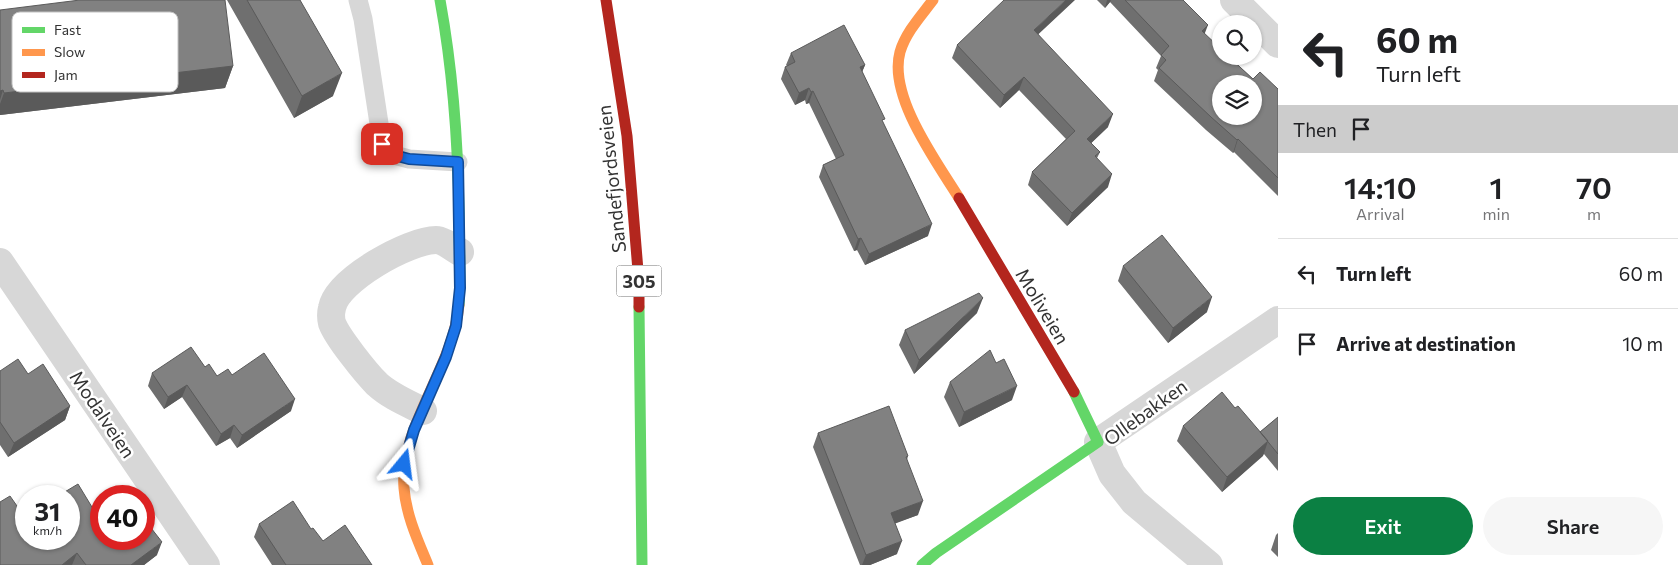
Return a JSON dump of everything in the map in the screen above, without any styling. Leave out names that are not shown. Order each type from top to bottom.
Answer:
[{"type":"street","points":[[428,565],[413,528],[404,493],[404,464],[414,430],[446,357],[456,326],[460,288],[458,162],[452,82],[440,0]]},
{"type":"street","name":"Sandefjordsveien","points":[[606,0],[627,136],[640,282],[642,565]]},
{"type":"street","name":"Moliveien","points":[[932,0],[907,34],[897,62],[900,87],[916,127],[1079,400],[1098,442]]},
{"type":"street","points":[[1234,0],[1278,44]]},
{"type":"street","points":[[423,411],[400,400],[377,384],[341,341],[332,322],[332,306],[339,294],[361,273],[391,254],[415,243],[438,240],[460,252]]},
{"type":"street","name":"Modalveien","points":[[0,262],[206,565]]},
{"type":"street","name":"Ollebakken","points":[[1209,565],[1134,502],[1112,474],[1098,442],[1278,320]]},
{"type":"street","points":[[922,565],[936,553],[1098,442]]},
{"type":"lane","points":[[358,0],[363,19],[382,144],[394,155],[409,159],[458,162]]},
{"type":"building","points":[[80,0],[225,0],[233,66],[178,72],[178,12],[12,12],[12,92],[4,93],[3,90],[0,91],[0,10]]},
{"type":"building","points":[[247,0],[300,0],[342,73],[302,96]]},
{"type":"building","points":[[1004,0],[1066,0],[1034,30],[1113,114],[1087,139],[1100,152],[1095,156],[1112,174],[1072,213],[1032,172],[1075,131],[1024,77],[1004,95],[957,45]]},
{"type":"building","points":[[1125,0],[1183,0],[1208,25],[1202,31],[1212,40],[1212,65],[1238,65],[1249,75],[1212,75],[1212,118],[1159,68],[1166,60],[1161,55],[1169,46]]},
{"type":"building","points":[[844,25],[865,65],[860,67],[885,119],[882,120],[932,224],[869,254],[861,238],[858,239],[823,165],[844,155],[813,91],[811,92],[809,88],[799,93],[785,67],[795,62],[791,53]]},
{"type":"building","points":[[1260,72],[1278,89],[1278,178],[1220,125],[1262,125],[1262,75],[1257,75]]},
{"type":"building","points":[[1162,235],[1212,297],[1173,328],[1123,266]]},
{"type":"building","points":[[979,293],[983,298],[919,360],[905,330]]},
{"type":"building","points":[[191,347],[205,367],[209,364],[217,376],[228,369],[232,375],[264,353],[295,399],[242,435],[234,425],[221,434],[187,385],[168,397],[152,373]]},
{"type":"building","points":[[990,350],[996,363],[1004,359],[1017,386],[964,412],[950,382]]},
{"type":"building","points":[[18,359],[28,374],[43,364],[70,406],[14,443],[0,422],[0,371]]},
{"type":"building","points":[[1222,392],[1235,408],[1238,406],[1268,441],[1227,477],[1183,426]]},
{"type":"building","points":[[889,406],[923,501],[891,513],[902,541],[866,555],[818,433]]},
{"type":"building","points":[[1278,417],[1278,454],[1260,432]]},
{"type":"building","points":[[80,487],[90,504],[90,550],[151,550],[131,565],[86,565],[77,553],[62,565],[0,565],[0,502],[10,496],[15,503],[15,550],[80,550]]},
{"type":"building","points":[[293,501],[311,529],[313,528],[323,541],[345,525],[372,565],[286,565],[259,524]]},
{"type":"building","points":[[155,533],[162,542],[155,547]]},
{"type":"traffic: fast","points":[[440,0],[448,53],[456,133],[459,213],[459,305]]},
{"type":"traffic: fast","points":[[639,307],[642,565]]},
{"type":"traffic: fast","points":[[922,565],[936,553],[1098,442],[1074,392]]},
{"type":"traffic: slow","points":[[933,0],[914,24],[906,38],[900,52],[898,69],[907,108],[916,128],[959,198]]},
{"type":"traffic: slow","points":[[428,565],[407,508],[404,488],[405,465],[410,442],[418,420],[455,329],[459,305]]},
{"type":"traffic: jam","points":[[606,0],[627,136],[639,283],[639,307]]},
{"type":"traffic: jam","points":[[959,198],[1074,392]]},
{"type":"route","points":[[382,144],[394,155],[409,159],[458,162],[460,288],[456,326],[446,357],[414,430],[404,464]]}]
